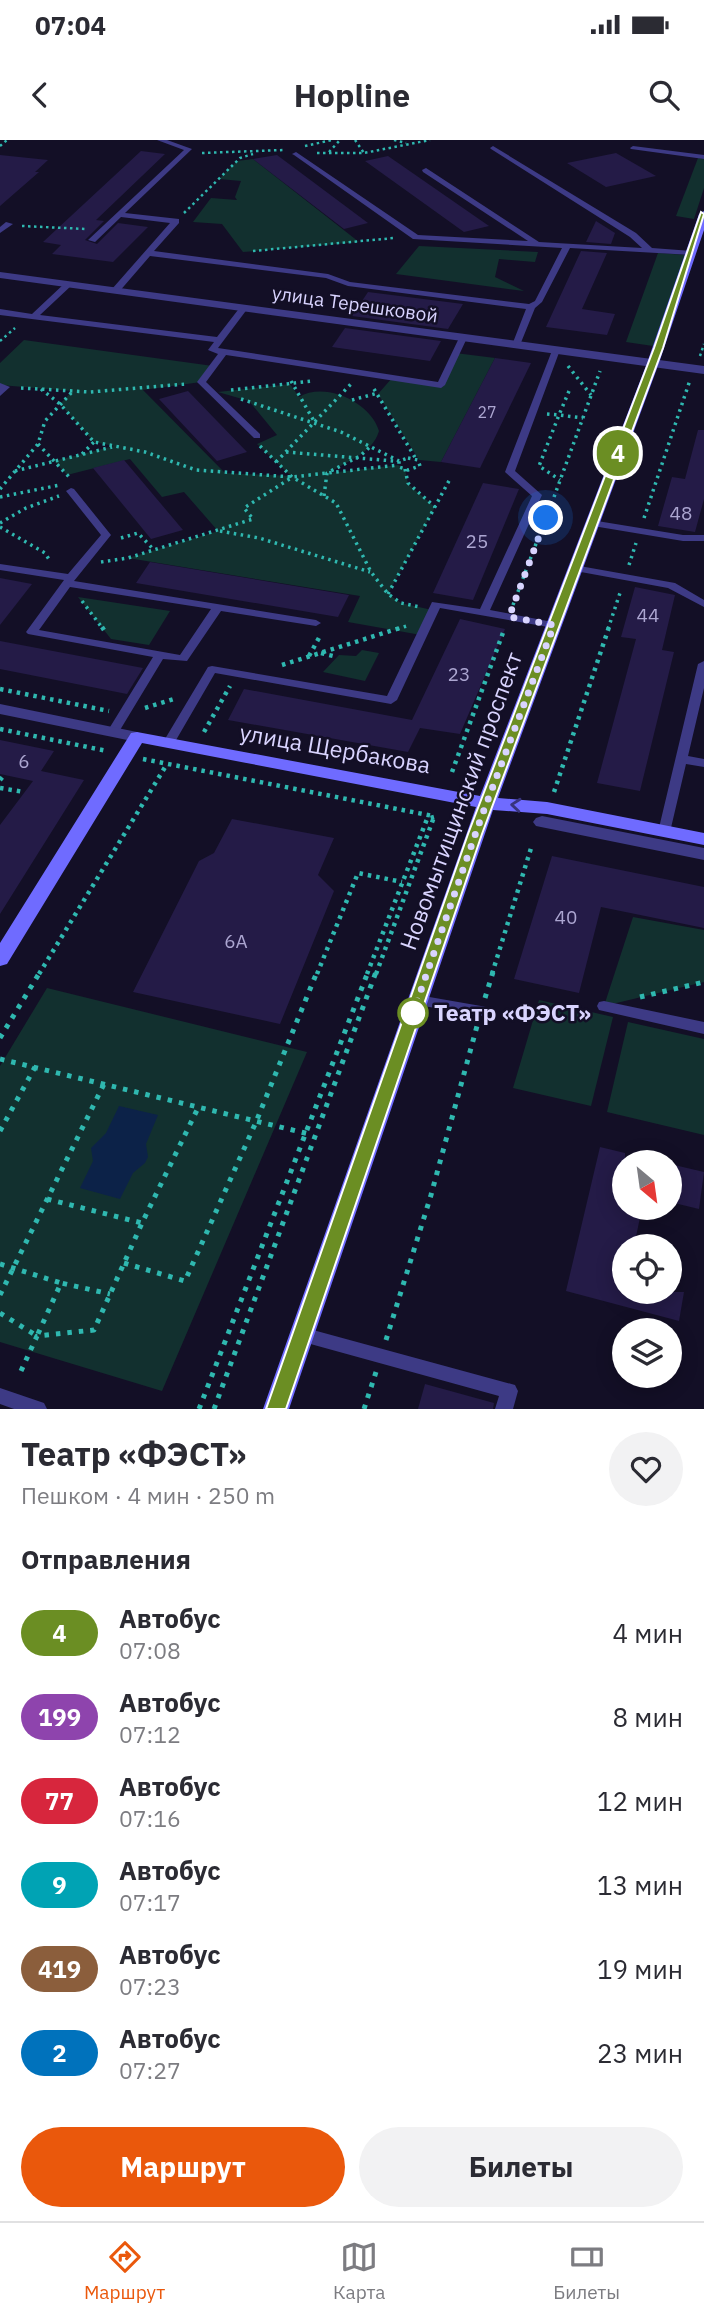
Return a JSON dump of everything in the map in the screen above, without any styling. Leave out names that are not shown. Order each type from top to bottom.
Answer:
[{"type":"main road","name":"Новомытищинский проспект","points":[[276,1409],[486,803],[653,363],[704,214]]},
{"type":"main road","name":"улица Щербакова","points":[[137,737],[486,803],[547,808],[704,839]]},
{"type":"main road","points":[[0,959],[137,737]]},
{"type":"street","name":"улица Терешковой","points":[[0,275],[704,370]]},
{"type":"street","name":"улица Щербакова","points":[[0,709],[137,737]]},
{"type":"street","points":[[542,822],[704,854]]},
{"type":"lane","points":[[92,240],[189,149],[160,140]]},
{"type":"lane","points":[[493,148],[633,234],[650,251]]},
{"type":"lane","points":[[633,148],[704,157]]},
{"type":"lane","points":[[296,154],[416,237],[692,253]]},
{"type":"lane","points":[[425,170],[537,244]]},
{"type":"lane","points":[[119,215],[176,221]]},
{"type":"lane","points":[[115,291],[176,221]]},
{"type":"lane","points":[[516,345],[531,307],[538,302],[567,246]]},
{"type":"lane","points":[[148,253],[328,276],[348,284],[531,307]]},
{"type":"lane","points":[[34,316],[68,285]]},
{"type":"lane","points":[[244,308],[212,350],[441,384],[463,338]]},
{"type":"lane","points":[[0,312],[219,340]]},
{"type":"lane","points":[[484,612],[537,495],[510,472],[556,350]]},
{"type":"lane","points":[[224,352],[201,382],[215,392],[257,436]]},
{"type":"lane","points":[[71,491],[106,535],[69,580],[32,632],[183,659],[218,607]]},
{"type":"lane","points":[[591,523],[683,538],[704,538]]},
{"type":"lane","points":[[0,567],[319,628]]},
{"type":"lane","points":[[575,568],[671,585],[704,604]]},
{"type":"lane","points":[[168,744],[212,669],[391,700],[436,604],[554,625]]},
{"type":"lane","points":[[113,732],[160,655]]},
{"type":"lane","points":[[664,832],[703,671]]},
{"type":"lane","points":[[681,759],[704,763]]},
{"type":"lane","points":[[418,1000],[481,1011]]},
{"type":"lane","points":[[604,1006],[704,1028]]},
{"type":"lane","points":[[302,1335],[509,1391],[504,1409]]},
{"type":"lane","points":[[0,1396],[38,1409]]},
{"type":"path","points":[[0,146],[7,140]]},
{"type":"path","points":[[327,153],[340,140]]},
{"type":"path","points":[[355,140],[364,153]]},
{"type":"path","points":[[394,140],[410,144]]},
{"type":"path","points":[[333,148],[339,150],[337,153]]},
{"type":"path","points":[[176,221],[240,158],[275,150]]},
{"type":"path","points":[[4,228],[28,224],[103,230]]},
{"type":"path","points":[[243,252],[416,237]]},
{"type":"path","points":[[701,354],[704,344]]},
{"type":"path","points":[[290,383],[302,364]]},
{"type":"path","points":[[568,366],[591,396]]},
{"type":"path","points":[[551,505],[600,372]]},
{"type":"path","points":[[276,462],[362,373],[385,403],[420,466],[405,469]]},
{"type":"path","points":[[215,392],[318,380]]},
{"type":"path","points":[[2,388],[73,391],[150,389],[201,382]]},
{"type":"path","points":[[290,383],[315,422]]},
{"type":"path","points":[[41,389],[60,404],[94,442],[145,452],[196,470],[292,477],[416,459]]},
{"type":"path","points":[[0,489],[38,444],[45,421],[73,391]]},
{"type":"path","points":[[560,480],[539,466],[569,391]]},
{"type":"path","points":[[215,392],[315,422],[372,445],[405,469],[408,484],[435,507]]},
{"type":"path","points":[[532,413],[583,418]]},
{"type":"path","points":[[257,436],[257,444],[292,477],[336,503],[371,572],[388,594],[401,603],[430,615]]},
{"type":"path","points":[[82,454],[94,442]]},
{"type":"path","points":[[0,497],[74,483],[38,444]]},
{"type":"path","points":[[327,473],[360,456],[372,445]]},
{"type":"path","points":[[15,471],[116,446]]},
{"type":"path","points":[[286,452],[360,456],[398,463]]},
{"type":"path","points":[[324,496],[327,473]]},
{"type":"path","points":[[85,561],[108,562],[128,558],[253,519],[244,508],[292,477]]},
{"type":"path","points":[[388,594],[451,477]]},
{"type":"path","points":[[44,574],[50,563],[45,553],[0,525],[26,508],[71,491]]},
{"type":"path","points":[[509,617],[546,518]]},
{"type":"path","points":[[219,531],[259,538],[371,572]]},
{"type":"path","points":[[69,580],[118,647]]},
{"type":"path","points":[[249,676],[430,615]]},
{"type":"path","points":[[452,772],[506,626],[494,624]]},
{"type":"path","points":[[309,657],[319,628]]},
{"type":"path","points":[[320,653],[337,657]]},
{"type":"path","points":[[204,732],[234,679]]},
{"type":"path","points":[[0,690],[124,714],[198,692]]},
{"type":"path","points":[[0,730],[434,817],[199,1409]]},
{"type":"path","points":[[0,1038],[167,764]]},
{"type":"path","points":[[0,788],[24,792]]},
{"type":"path","points":[[364,1409],[431,1195],[481,1011],[532,845]]},
{"type":"path","points":[[124,1263],[185,1281],[256,1122],[358,873],[406,883]]},
{"type":"path","points":[[214,1409],[406,883]]},
{"type":"path","points":[[604,1006],[704,982]]},
{"type":"path","points":[[0,1059],[315,1136]]},
{"type":"path","points":[[0,1131],[35,1067]]},
{"type":"path","points":[[0,1296],[104,1084]]},
{"type":"path","points":[[0,1313],[37,1336],[94,1330],[198,1108]]},
{"type":"path","points":[[47,1199],[142,1223]]},
{"type":"path","points":[[0,1264],[12,1270],[110,1294]]},
{"type":"path","points":[[21,1371],[61,1283]]},
{"type":"green space","points":[[698,158],[704,159],[704,188],[694,219],[676,216]]},
{"type":"green space","points":[[253,159],[359,242],[243,252],[222,224],[193,222],[211,198],[237,200],[235,197],[241,181],[219,179],[237,161]]},
{"type":"green space","points":[[419,246],[538,252],[535,262],[499,259],[495,277],[524,291],[396,274]]},
{"type":"green space","points":[[658,253],[686,255],[653,346],[626,342]]},
{"type":"green space","points":[[24,340],[213,366],[201,382],[143,390],[225,473],[291,476],[257,444],[277,435],[249,401],[218,392],[290,384],[299,397],[310,393],[334,393],[357,404],[374,421],[379,431],[376,439],[365,451],[329,473],[398,465],[405,469],[408,484],[435,507],[388,594],[401,603],[432,610],[421,635],[348,622],[360,596],[128,558],[218,531],[184,492],[162,497],[130,459],[67,475],[54,461],[114,446],[94,442],[60,404],[72,391],[0,385],[0,363]]},
{"type":"green space","points":[[455,353],[495,358],[441,462],[419,460],[378,394],[393,377],[441,384]]},
{"type":"green space","points":[[78,597],[170,611],[149,645],[111,639]]},
{"type":"green space","points":[[362,650],[379,653],[365,681],[323,672],[339,655],[356,656]]},
{"type":"green space","points":[[633,917],[704,930],[704,982],[604,1006]]},
{"type":"green space","points":[[47,988],[307,1052],[162,1391],[0,1342],[0,1066]]},
{"type":"green space","points":[[539,1000],[613,1017],[591,1106],[513,1088]]},
{"type":"green space","points":[[628,1022],[704,1039],[704,1135],[607,1112]]},
{"type":"water","points":[[119,1106],[158,1115],[146,1144],[148,1157],[133,1173],[120,1199],[80,1188],[93,1161],[91,1148],[106,1133]]},
{"type":"building","points":[[141,151],[165,154],[96,220],[104,221],[85,240],[97,244],[118,223],[148,227],[113,262],[52,254],[61,245],[43,242]]},
{"type":"building","points":[[616,153],[656,176],[606,187],[567,163]]},
{"type":"building","points":[[0,155],[48,160],[35,172],[39,172],[0,206]]},
{"type":"building","points":[[277,155],[368,223],[344,229],[253,159]]},
{"type":"building","points":[[388,156],[489,226],[464,232],[365,161]]},
{"type":"building","points":[[596,221],[615,233],[611,244],[586,242]]},
{"type":"building","points":[[581,251],[607,253],[582,309],[615,314],[607,335],[546,327]]},
{"type":"building","points":[[368,292],[463,304],[448,329],[352,316]]},
{"type":"building","points":[[345,328],[441,341],[430,361],[332,347]]},
{"type":"building","points":[[495,358],[531,363],[480,468],[441,462]]},
{"type":"building","points":[[188,391],[247,452],[217,461],[159,399]]},
{"type":"building","points":[[698,430],[704,430],[704,499],[695,532],[658,526],[672,477],[685,479]]},
{"type":"building","points":[[124,460],[183,530],[151,539],[93,468]]},
{"type":"building","points":[[483,483],[519,489],[473,600],[433,593]]},
{"type":"building","points":[[150,562],[349,595],[338,617],[136,583]]},
{"type":"building","points":[[0,578],[32,584],[0,625]]},
{"type":"building","points":[[635,587],[675,595],[662,650],[674,652],[640,791],[597,783],[636,639],[621,637]]},
{"type":"building","points":[[460,619],[505,629],[460,734],[420,728],[408,752],[228,720],[244,689],[412,720]]},
{"type":"building","points":[[0,641],[143,668],[127,694],[0,669]]},
{"type":"building","points":[[0,740],[54,751],[41,771],[84,780],[0,914],[0,825],[33,781],[0,774]]},
{"type":"building","points":[[232,819],[334,838],[318,875],[334,891],[280,1024],[133,992],[199,861],[214,853]]},
{"type":"building","points":[[552,856],[704,887],[704,928],[601,907],[579,993],[514,979]]},
{"type":"building","points":[[600,1147],[612,1150],[612,1220],[639,1220],[637,1234],[612,1234],[612,1303],[566,1291]]},
{"type":"building","points":[[682,1167],[704,1172],[699,1209],[682,1205]]},
{"type":"building","points":[[615,1304],[682,1304],[680,1318],[668,1318]]},
{"type":"building","points":[[425,1384],[494,1403],[493,1409],[418,1409]]},
{"type":"bus line","name":"4","points":[[276,1409],[475,834],[659,348],[704,214]]},
{"type":"place","name":"Театр «ФЭСТ»","points":[[413,1013]]},
{"type":"route","points":[[413,1013],[500,765],[554,625],[509,617],[546,518]]}]
